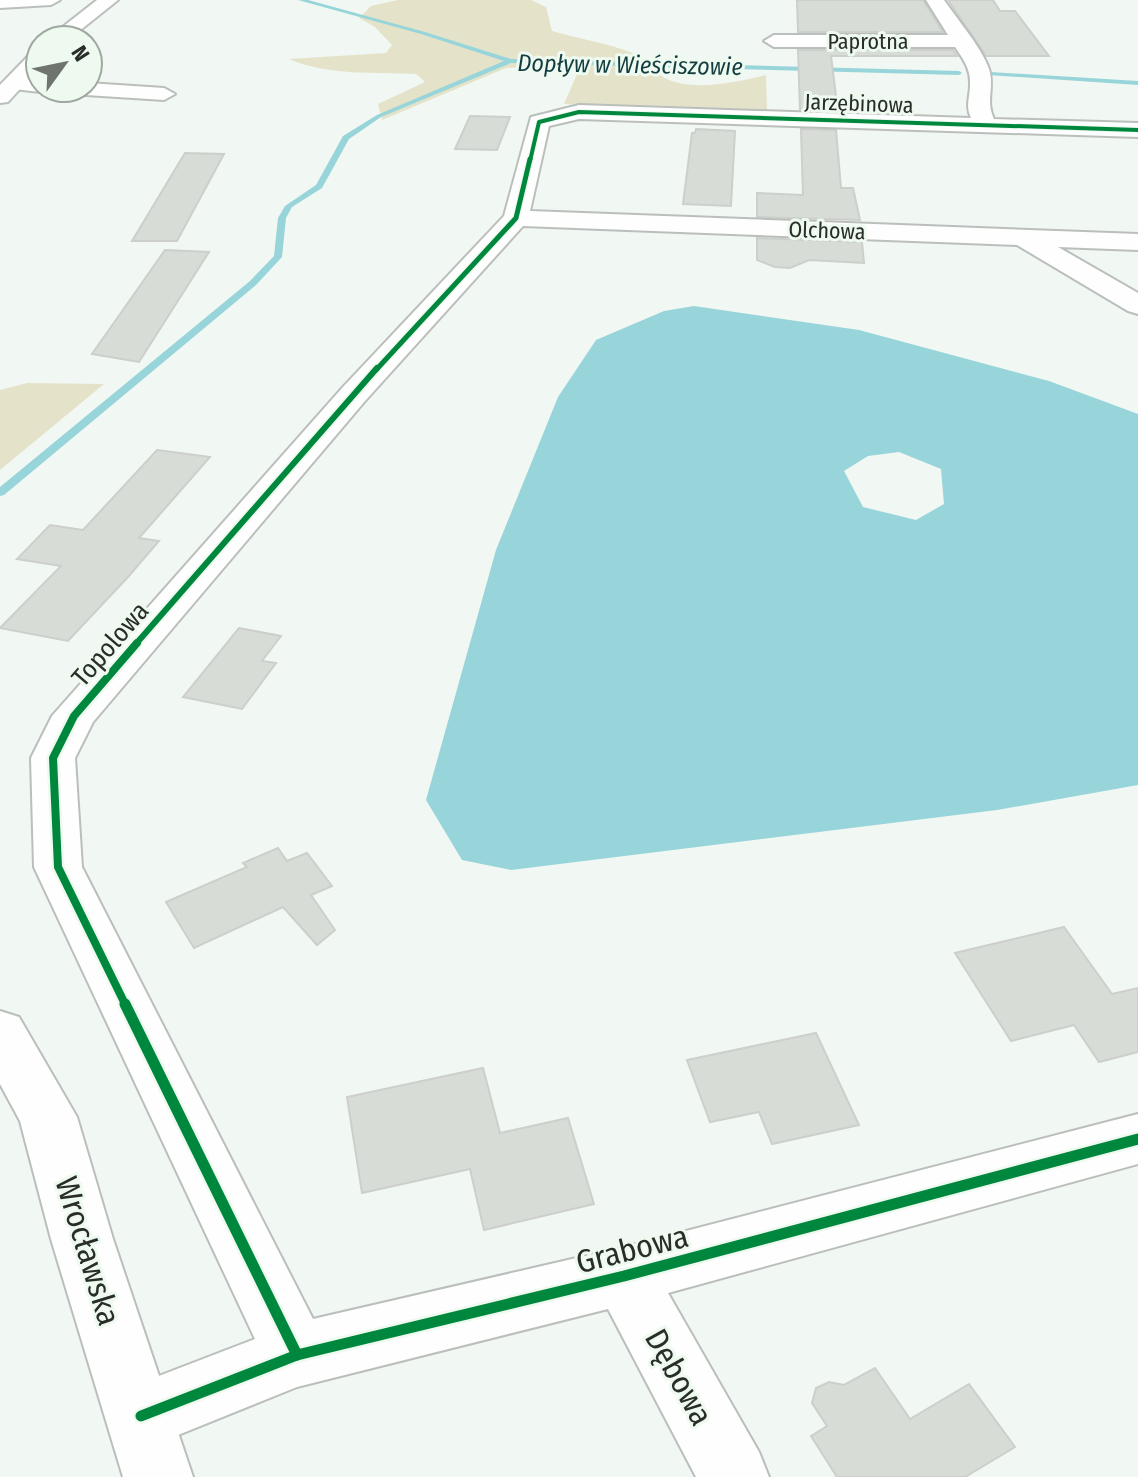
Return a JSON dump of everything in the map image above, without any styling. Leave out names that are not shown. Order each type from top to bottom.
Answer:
[{"type":"street","points":[[0,3],[51,0]]},
{"type":"street","points":[[77,24],[109,0]]},
{"type":"street","points":[[935,10],[962,41],[979,68],[981,85],[977,107],[986,126]]},
{"type":"street","name":"Paprotna","points":[[774,41],[962,41]]},
{"type":"street","points":[[6,91],[24,72]]},
{"type":"street","points":[[104,90],[164,94]]},
{"type":"street","name":"Jarzębinowa","points":[[579,112],[1138,130]]},
{"type":"street","name":"Topolowa","points":[[297,1355],[58,867],[53,758],[74,716],[354,394],[516,218],[539,122],[579,112]]},
{"type":"street","name":"Olchowa","points":[[516,218],[1138,242]]},
{"type":"street","points":[[1025,238],[1138,305]]},
{"type":"street","name":"Wrocławska","points":[[0,1033],[48,1117],[82,1239],[150,1446]]},
{"type":"street","name":"Grabowa","points":[[150,1446],[297,1355],[624,1276],[1138,1139]]},
{"type":"street","name":"Dębowa","points":[[624,1276],[734,1477]]},
{"type":"green space","points":[[398,0],[531,0],[546,7],[552,31],[635,54],[669,80],[704,85],[766,75],[767,110],[564,104],[581,65],[506,68],[382,120],[378,104],[425,82],[416,74],[336,71],[289,59],[386,53],[392,45],[375,27],[359,18],[371,6]]},
{"type":"green space","points":[[27,383],[104,384],[0,470],[0,390]]},
{"type":"water","points":[[694,306],[859,330],[1049,381],[1138,414],[1138,785],[997,810],[511,870],[462,860],[426,800],[496,550],[558,397],[596,340],[664,311]],"holes":[[[899,452],[941,469],[944,504],[916,520],[863,507],[844,471],[868,456]]]},
{"type":"building","points":[[797,0],[923,0],[943,32],[798,32]]},
{"type":"building","points":[[948,0],[993,0],[1000,11],[1015,11],[1049,56],[986,56]]},
{"type":"building","points":[[798,50],[953,50],[957,56],[831,56],[837,104],[834,104],[834,110],[800,109]]},
{"type":"building","points":[[470,116],[510,117],[497,150],[455,149]]},
{"type":"building","points":[[696,129],[735,131],[731,206],[683,204],[692,133]]},
{"type":"building","points":[[801,129],[836,130],[841,188],[853,188],[860,220],[757,217],[757,193],[803,195]]},
{"type":"building","points":[[185,153],[224,154],[177,241],[132,241]]},
{"type":"building","points":[[757,238],[862,242],[864,263],[809,260],[790,268],[775,267],[757,260]]},
{"type":"building","points":[[165,250],[209,252],[139,362],[92,354]]},
{"type":"building","points":[[157,450],[210,457],[139,538],[159,541],[128,577],[68,641],[0,628],[61,566],[17,559],[50,525],[83,530]]},
{"type":"building","points":[[239,628],[281,636],[262,661],[276,663],[242,709],[183,697]]},
{"type":"building","points":[[278,848],[287,861],[307,853],[332,886],[311,895],[335,930],[317,945],[283,907],[194,948],[166,902],[247,867],[243,863]]},
{"type":"building","points":[[1064,927],[1112,994],[1138,988],[1138,1052],[1099,1062],[1074,1025],[1011,1041],[955,953]]},
{"type":"building","points":[[816,1033],[859,1125],[772,1144],[759,1112],[710,1122],[687,1060]]},
{"type":"building","points":[[483,1068],[500,1133],[568,1118],[594,1204],[484,1230],[470,1169],[362,1193],[347,1097]]},
{"type":"building","points":[[875,1368],[910,1419],[969,1384],[1015,1447],[965,1477],[837,1477],[811,1436],[827,1426],[812,1403],[816,1388],[829,1382],[844,1385]]},
{"type":"waterway","points":[[301,0],[423,33],[510,61]]},
{"type":"waterway","name":"Dopływ w Wieściszowie","points":[[0,493],[253,283],[278,257],[282,218],[289,206],[319,186],[346,138],[379,116],[510,61]]},
{"type":"waterway","name":"Dopływ w Wieściszowie","points":[[510,61],[959,73]]},
{"type":"waterway","name":"Dopływ w Wieściszowie","points":[[990,74],[1138,83]]},
{"type":"cycle path","points":[[297,1355],[58,867],[53,758],[74,716],[354,394],[516,218],[539,122],[579,112],[1138,130]]},
{"type":"cycle path","points":[[141,1416],[297,1355],[624,1276],[1138,1139]]}]
